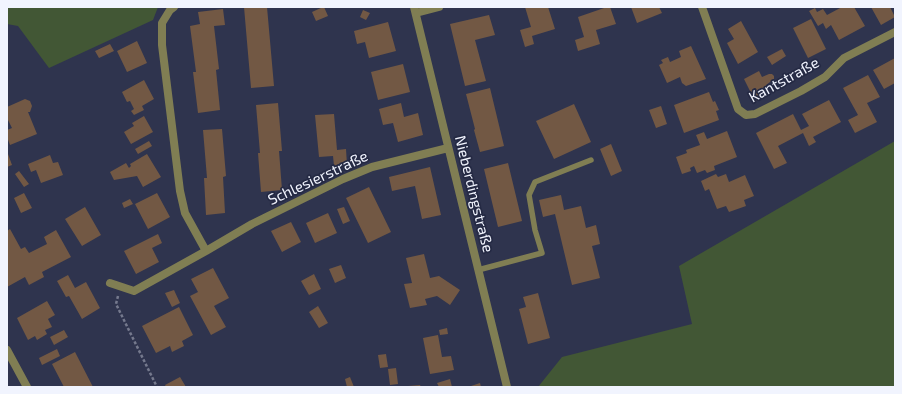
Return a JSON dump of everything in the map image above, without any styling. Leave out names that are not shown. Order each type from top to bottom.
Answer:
[{"type":"street","points":[[415,10],[439,7]]},
{"type":"street","name":"Kantstraße","points":[[702,7],[738,109],[746,115],[755,114],[801,91],[825,77],[844,58],[895,32]]},
{"type":"street","points":[[171,8],[162,23],[162,45],[180,191],[185,213],[206,251]]},
{"type":"street","name":"Nieberdingstraße","points":[[415,10],[507,387]]},
{"type":"street","name":"Schlesierstraße","points":[[110,283],[134,291],[252,224],[343,179],[372,167],[448,148]]},
{"type":"street","points":[[7,350],[27,387]]},
{"type":"lane","points":[[478,270],[542,253],[535,230],[529,195],[535,182],[591,160]]},
{"type":"path","points":[[121,286],[116,304],[158,387]]},
{"type":"green space","points":[[7,7],[158,7],[153,20],[49,68],[18,26],[7,24]]},
{"type":"green space","points":[[895,141],[895,387],[538,387],[562,357],[692,324],[679,266]]},
{"type":"building","points":[[244,7],[267,7],[274,86],[251,88]]},
{"type":"building","points":[[323,7],[328,16],[316,21],[312,12]]},
{"type":"building","points":[[525,7],[548,7],[555,29],[532,36],[534,44],[525,47],[520,30],[531,27]]},
{"type":"building","points":[[610,7],[616,24],[596,30],[600,44],[578,51],[575,40],[584,37],[578,17]]},
{"type":"building","points":[[631,7],[659,7],[662,13],[637,23]]},
{"type":"building","points":[[842,7],[854,7],[865,26],[839,40],[831,25],[826,29],[823,23],[818,26],[809,11],[815,8],[817,12],[823,9],[827,15]]},
{"type":"building","points":[[871,7],[890,7],[895,17],[881,25]]},
{"type":"building","points":[[223,9],[225,25],[214,26],[219,69],[216,70],[220,110],[198,113],[193,72],[196,72],[190,26],[200,24],[198,12]]},
{"type":"building","points":[[363,10],[370,13],[366,20],[360,17]]},
{"type":"building","points":[[489,15],[495,35],[475,40],[486,81],[465,86],[450,24]]},
{"type":"building","points":[[811,19],[826,49],[808,58],[793,28]]},
{"type":"building","points":[[741,21],[758,52],[738,64],[727,43],[734,39],[728,29]]},
{"type":"building","points":[[388,22],[396,51],[369,58],[365,42],[357,44],[354,31]]},
{"type":"building","points":[[137,41],[147,63],[127,72],[117,51]]},
{"type":"building","points":[[110,44],[114,51],[99,58],[95,51]]},
{"type":"building","points":[[691,46],[706,79],[686,86],[682,83],[680,77],[667,83],[659,65],[663,63],[661,60],[668,57],[670,62],[681,57],[679,51]]},
{"type":"building","points":[[782,49],[786,56],[772,65],[767,57]]},
{"type":"building","points":[[895,58],[895,83],[884,89],[873,70]]},
{"type":"building","points":[[403,64],[410,92],[378,100],[371,72]]},
{"type":"building","points":[[759,71],[762,77],[772,74],[774,79],[766,85],[771,93],[755,101],[744,79]]},
{"type":"building","points":[[868,75],[880,97],[867,103],[877,122],[855,133],[848,120],[858,115],[843,88]]},
{"type":"building","points":[[144,80],[154,99],[142,106],[144,110],[134,115],[131,111],[134,109],[130,101],[127,102],[122,92]]},
{"type":"building","points":[[490,88],[504,146],[480,152],[466,94]]},
{"type":"building","points":[[709,92],[713,102],[715,101],[719,110],[716,111],[719,120],[684,133],[674,105]]},
{"type":"building","points":[[25,99],[30,101],[32,106],[30,112],[28,112],[37,134],[10,145],[7,137],[7,130],[12,128],[7,118],[7,107]]},
{"type":"building","points":[[829,100],[841,122],[813,137],[816,142],[809,146],[803,133],[778,146],[787,163],[774,169],[756,133],[793,114],[801,130],[809,126],[802,114]]},
{"type":"building","points":[[278,103],[282,151],[279,151],[282,190],[261,192],[258,153],[260,153],[256,105]]},
{"type":"building","points":[[401,103],[404,117],[418,113],[423,135],[398,142],[393,123],[383,125],[379,109]]},
{"type":"building","points":[[574,104],[591,142],[554,159],[536,121]]},
{"type":"building","points":[[661,106],[667,124],[656,128],[649,110]]},
{"type":"building","points":[[334,114],[337,150],[346,149],[347,165],[334,166],[333,156],[319,157],[315,115]]},
{"type":"building","points":[[144,116],[153,132],[131,144],[124,132],[134,126],[132,123]]},
{"type":"building","points":[[222,129],[226,176],[223,177],[225,213],[206,215],[204,178],[207,178],[203,130]]},
{"type":"building","points":[[727,131],[737,157],[714,166],[715,170],[707,173],[705,170],[697,173],[694,166],[690,168],[691,171],[682,174],[676,157],[687,153],[686,150],[700,145],[696,135],[704,132],[707,139]]},
{"type":"building","points":[[149,141],[152,146],[138,154],[135,149]]},
{"type":"building","points":[[611,144],[622,171],[611,176],[600,149]]},
{"type":"building","points":[[8,154],[12,165],[7,167],[7,155]]},
{"type":"building","points":[[147,154],[161,177],[143,187],[137,176],[114,180],[110,172],[126,163],[129,168],[131,166],[130,164]]},
{"type":"building","points":[[50,155],[53,163],[58,162],[63,175],[41,183],[36,170],[31,172],[28,164]]},
{"type":"building","points":[[508,163],[522,221],[498,227],[484,169]]},
{"type":"building","points":[[430,167],[441,215],[422,219],[415,186],[392,191],[389,177]]},
{"type":"building","points":[[19,171],[29,184],[24,187],[15,174]]},
{"type":"building","points":[[716,174],[718,177],[726,174],[729,182],[745,175],[754,196],[744,200],[746,206],[729,212],[726,206],[717,209],[709,189],[705,191],[701,181]]},
{"type":"building","points":[[369,187],[391,232],[368,243],[346,198]]},
{"type":"building","points":[[24,193],[32,208],[21,213],[14,198]]},
{"type":"building","points":[[157,193],[170,217],[148,229],[135,204]]},
{"type":"building","points":[[561,195],[564,210],[581,206],[586,228],[596,225],[600,244],[592,246],[600,278],[572,285],[555,214],[543,217],[539,200]]},
{"type":"building","points":[[130,199],[133,204],[124,208],[122,203]]},
{"type":"building","points":[[85,207],[101,235],[82,246],[65,219]]},
{"type":"building","points":[[344,207],[350,221],[343,224],[337,209]]},
{"type":"building","points":[[328,213],[337,233],[315,243],[306,223]]},
{"type":"building","points":[[291,222],[301,242],[282,252],[271,231]]},
{"type":"building","points":[[10,229],[21,249],[25,247],[29,253],[47,244],[44,237],[56,230],[71,257],[42,272],[44,277],[29,285],[25,277],[7,287],[7,231]]},
{"type":"building","points":[[158,234],[162,243],[152,248],[159,262],[136,274],[124,251]]},
{"type":"building","points":[[424,254],[430,278],[439,276],[460,290],[450,305],[437,296],[425,299],[427,305],[410,308],[404,284],[412,283],[406,258]]},
{"type":"building","points":[[341,265],[346,278],[335,283],[329,269]]},
{"type":"building","points":[[213,268],[229,298],[214,306],[226,327],[211,335],[190,296],[198,292],[191,279]]},
{"type":"building","points":[[314,274],[321,289],[309,295],[301,281]]},
{"type":"building","points":[[68,275],[75,288],[86,282],[100,308],[82,319],[69,296],[66,297],[57,281]]},
{"type":"building","points":[[174,290],[180,303],[172,307],[165,293]]},
{"type":"building","points":[[538,293],[550,338],[528,344],[519,309],[526,307],[523,297]]},
{"type":"building","points":[[47,301],[55,315],[48,319],[52,327],[45,330],[47,334],[37,340],[35,336],[28,340],[17,318]]},
{"type":"building","points":[[318,306],[328,323],[319,328],[309,312]]},
{"type":"building","points":[[179,307],[193,335],[182,341],[184,346],[172,352],[170,346],[156,353],[142,326]]},
{"type":"building","points":[[447,328],[448,334],[440,335],[439,330]]},
{"type":"building","points":[[64,330],[68,337],[54,345],[50,337]]},
{"type":"building","points":[[438,335],[442,357],[451,356],[454,370],[430,374],[423,338]]},
{"type":"building","points":[[57,349],[60,356],[42,365],[39,358]]},
{"type":"building","points":[[75,352],[93,387],[64,387],[52,364]]},
{"type":"building","points":[[386,354],[388,367],[380,368],[378,355]]},
{"type":"building","points":[[396,368],[398,384],[390,385],[388,369]]},
{"type":"building","points":[[180,377],[186,387],[166,387],[165,385]]},
{"type":"building","points":[[350,377],[354,387],[347,387],[345,379]]},
{"type":"building","points":[[450,379],[452,387],[439,387],[437,383]]},
{"type":"building","points":[[480,383],[481,387],[468,387]]},
{"type":"building","points":[[420,385],[421,387],[408,387],[408,386]]}]
